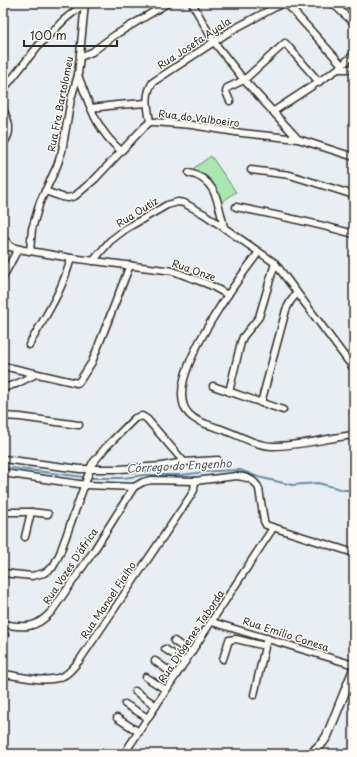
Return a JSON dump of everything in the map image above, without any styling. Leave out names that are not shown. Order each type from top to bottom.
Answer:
[{"type":"street","points":[[3,90],[38,46],[65,19],[85,3]]},
{"type":"street","name":"Rua Fra Bartolomeu","points":[[30,251],[32,230],[40,202],[57,166],[62,151],[71,99],[78,75],[85,3]]},
{"type":"street","points":[[80,58],[92,52],[115,35],[168,3]]},
{"type":"street","points":[[192,3],[214,42],[244,80],[274,111],[298,139]]},
{"type":"street","points":[[285,3],[340,67],[354,70]]},
{"type":"street","name":"Rua Josefa Ayala","points":[[150,122],[147,103],[148,92],[153,82],[232,30],[285,3]]},
{"type":"street","points":[[332,3],[354,23]]},
{"type":"street","points":[[230,101],[226,90],[244,80],[285,43],[319,82]]},
{"type":"street","points":[[274,111],[319,82],[340,67],[354,54]]},
{"type":"street","points":[[78,75],[94,119],[103,132],[121,151]]},
{"type":"street","points":[[91,108],[117,104],[147,103]]},
{"type":"street","points":[[3,109],[8,119],[10,129],[9,135],[3,144]]},
{"type":"street","name":"Rua do Valboeiro","points":[[45,192],[68,198],[74,196],[95,179],[150,122],[176,124],[242,134],[298,139],[354,157]]},
{"type":"street","points":[[251,170],[290,175],[354,195]]},
{"type":"street","points":[[189,173],[198,175],[206,181],[216,194],[224,227]]},
{"type":"street","name":"Rua Outiz","points":[[93,261],[110,241],[127,228],[160,208],[173,203],[181,202],[189,205],[224,227],[274,263],[354,369]]},
{"type":"street","points":[[236,207],[316,223],[354,234]]},
{"type":"street","points":[[3,238],[11,246]]},
{"type":"street","points":[[3,247],[11,246]]},
{"type":"street","name":"Rua Onze","points":[[11,246],[18,249],[71,258],[173,271],[210,285],[228,295]]},
{"type":"street","points":[[3,277],[18,249]]},
{"type":"street","points":[[259,252],[228,295],[198,344],[184,379],[183,404],[190,415],[200,422],[266,445],[297,444],[354,435]]},
{"type":"street","points":[[29,345],[60,290],[66,277],[71,258]]},
{"type":"street","points":[[229,392],[241,342],[260,317],[274,263]]},
{"type":"street","points":[[3,366],[77,383],[82,379],[96,352],[129,265]]},
{"type":"street","points":[[261,403],[286,310],[297,293]]},
{"type":"street","points":[[3,388],[16,384],[36,374]]},
{"type":"street","points":[[213,386],[283,410]]},
{"type":"street","points":[[3,416],[79,425]]},
{"type":"street","points":[[3,572],[32,576],[45,572],[53,567],[60,553],[94,460],[133,420],[142,416],[146,419],[184,462]]},
{"type":"street","points":[[3,459],[90,470],[162,466],[184,462],[218,460]]},
{"type":"street","points":[[3,473],[134,487],[142,482],[151,480],[195,481],[236,476],[254,480],[259,489],[266,526],[354,553]]},
{"type":"street","name":"Rua Manoel Fialho","points":[[3,674],[43,679],[57,678],[70,672],[79,661],[190,497],[194,490],[195,481]]},
{"type":"street","name":"Rua Vozes D'áfrica","points":[[3,624],[19,627],[29,626],[46,618],[93,552],[134,487]]},
{"type":"street","points":[[3,512],[31,512],[48,514]]},
{"type":"street","points":[[25,537],[31,512]]},
{"type":"street","name":"Rua Diógenes Taborda","points":[[124,754],[273,528]]},
{"type":"street","name":"Rua Emílio Conesa","points":[[212,622],[354,665]]},
{"type":"street","points":[[254,695],[267,638]]},
{"type":"street","points":[[223,659],[228,640],[231,639],[265,646]]},
{"type":"street","points":[[174,641],[191,653]]},
{"type":"street","points":[[166,649],[185,662]]},
{"type":"street","points":[[155,661],[176,676]]},
{"type":"street","points":[[311,754],[327,736],[354,669]]},
{"type":"street","points":[[146,677],[166,690]]},
{"type":"street","points":[[135,691],[156,706]]},
{"type":"street","points":[[125,704],[148,718]]},
{"type":"street","points":[[117,718],[139,732]]},
{"type":"green space","points":[[211,156],[236,192],[219,204],[194,168]]},
{"type":"waterway","name":"Córrego do Engenho","points":[[3,467],[92,478],[124,478],[144,475],[181,475],[240,470],[258,477],[292,485],[318,483],[344,490],[354,490]]}]
